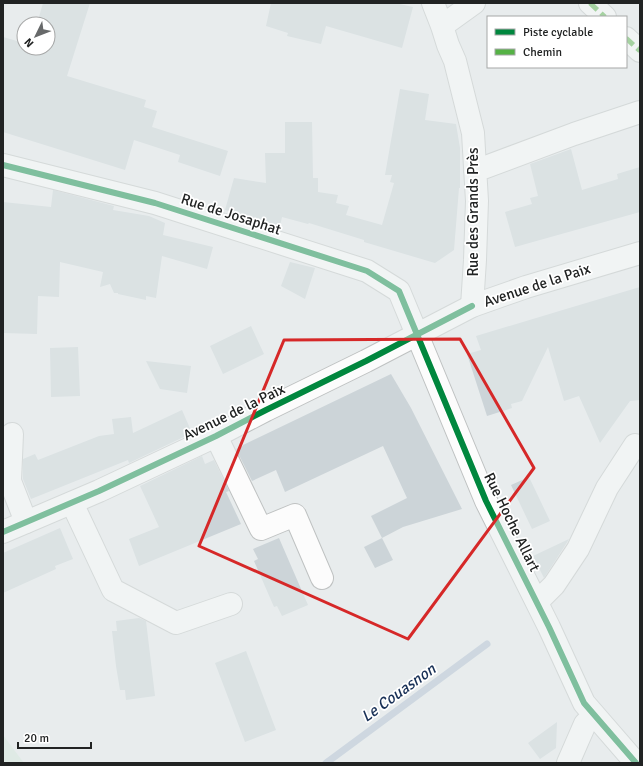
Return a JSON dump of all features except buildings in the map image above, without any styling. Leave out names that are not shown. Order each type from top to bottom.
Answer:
[{"type":"street","name":"Rue des Grands Près","points":[[433,3],[448,46],[455,61],[473,134],[476,201],[476,253],[472,306]]},
{"type":"street","points":[[442,26],[474,3]]},
{"type":"street","points":[[590,3],[604,16]]},
{"type":"street","points":[[627,39],[640,51]]},
{"type":"street","points":[[475,171],[574,134],[640,112]]},
{"type":"street","name":"Rue de Josaphat","points":[[3,166],[155,203],[367,270],[399,290],[417,334]]},
{"type":"street","name":"Avenue de la Paix","points":[[3,532],[99,491],[216,436],[366,362],[472,306],[526,287],[640,253]]},
{"type":"street","name":"Rue Hoche Allart","points":[[417,334],[486,501],[537,602],[584,703],[636,763]]},
{"type":"street","points":[[12,434],[10,481],[26,522]]},
{"type":"street","points":[[216,436],[260,528],[294,515],[322,578]]},
{"type":"street","points":[[537,602],[554,585],[578,549],[607,488],[635,445]]},
{"type":"street","points":[[72,502],[113,590],[176,623],[232,604]]},
{"type":"street","points":[[568,763],[585,724],[594,715]]},
{"type":"highlighted area","points":[[460,339],[534,468],[408,639],[199,546],[284,340]]},
{"type":"shaded area","points":[[3,735],[24,763],[3,763]]},
{"type":"waterway","name":"Le Couasnon","points":[[326,763],[487,644]]},
{"type":"marked path","points":[[590,3],[604,16]]},
{"type":"marked path","points":[[627,39],[640,51]]},
{"type":"cycle path","points":[[3,165],[155,203],[367,271],[399,291],[486,501],[549,627],[584,703],[636,763]]},
{"type":"cycle path","points":[[3,532],[99,491],[216,436],[472,306]]}]
